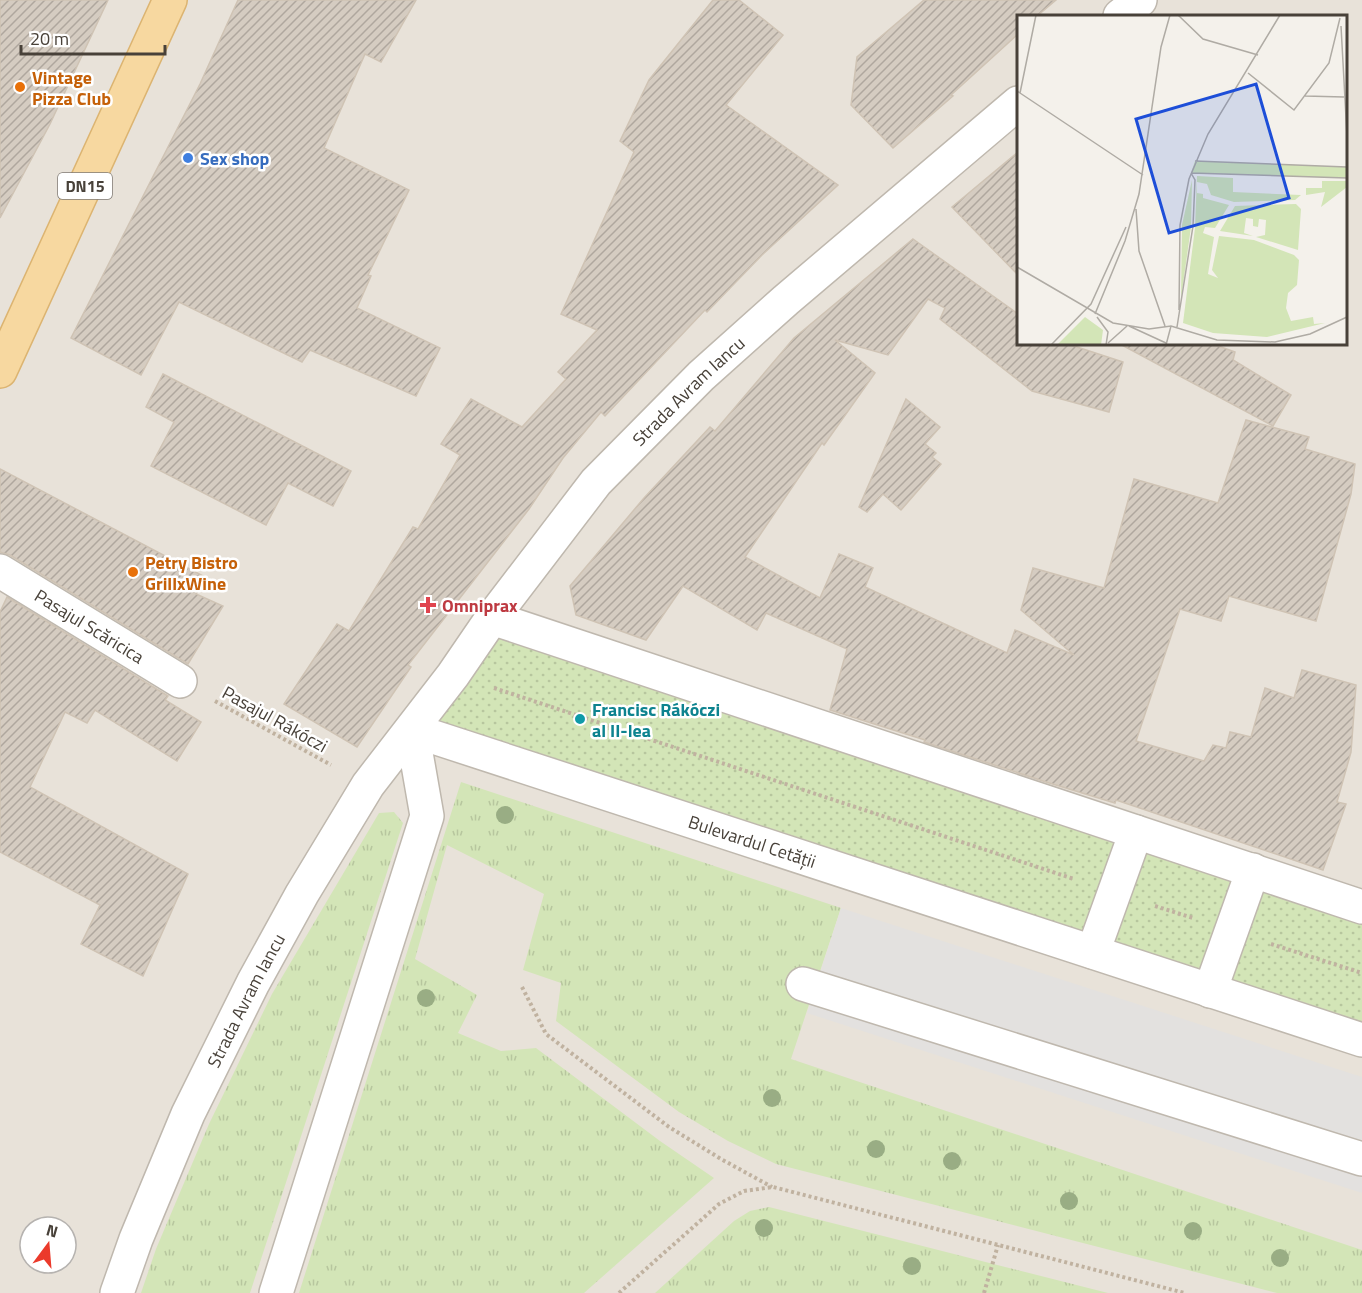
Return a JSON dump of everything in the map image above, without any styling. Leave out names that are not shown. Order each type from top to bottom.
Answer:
[{"type":"main road","name":"DN15","points":[[0,371],[170,0]]},
{"type":"street","points":[[1121,15],[1140,0]]},
{"type":"street","name":"Strada Avram Iancu","points":[[117,1293],[136,1239],[188,1114],[253,983],[302,894],[368,785],[453,675],[492,618],[596,482],[701,376],[786,300],[1017,104]]},
{"type":"street","name":"Pasajul Scăricica","points":[[0,571],[180,681]]},
{"type":"street","points":[[492,618],[1362,907]]},
{"type":"street","points":[[276,1293],[427,816],[412,730]]},
{"type":"street","name":"Bulevardul Cetății","points":[[412,730],[1362,1040]]},
{"type":"street","points":[[1093,952],[1136,832]]},
{"type":"street","points":[[1210,991],[1253,870]]},
{"type":"street","points":[[803,984],[1362,1159]]},
{"type":"path","points":[[453,675],[1080,880]]},
{"type":"path","name":"Pasajul Rákóczi","points":[[180,681],[339,769]]},
{"type":"path","points":[[1153,905],[1202,921]]},
{"type":"path","points":[[1264,942],[1362,973]]},
{"type":"path","points":[[522,987],[546,1034],[669,1127],[773,1187],[1185,1293]]},
{"type":"path","points":[[619,1293],[719,1204],[744,1191],[773,1187]]},
{"type":"path","points":[[984,1293],[998,1245]]},
{"type":"shaded area","points":[[0,0],[1362,0],[1362,1293],[0,1293]]},
{"type":"shaded area","points":[[841,908],[1362,1077],[1362,1193],[807,1013]]},
{"type":"green space","points":[[492,618],[1362,907],[1362,1040],[412,730]]},
{"type":"green space","points":[[461,782],[841,908],[791,1059],[1362,1250],[1362,1293],[1277,1293],[776,1164],[728,1141],[679,1112],[556,1021],[561,983],[523,970],[544,894],[447,845],[415,959],[477,995],[458,1033],[501,1051],[536,1048],[660,1141],[714,1178],[584,1293],[299,1293]]},
{"type":"green space","points":[[394,812],[403,823],[250,1293],[141,1293],[156,1249],[209,1124],[272,994],[379,813]]},
{"type":"green space","points":[[769,1207],[1108,1293],[655,1293],[734,1221],[750,1211]]},
{"type":"building","points":[[0,0],[108,0],[50,124],[0,218]]},
{"type":"building","points":[[238,0],[416,0],[381,62],[365,54],[324,148],[409,190],[368,275],[371,276],[357,308],[440,348],[416,396],[310,350],[302,362],[179,302],[141,375],[71,338],[200,84]]},
{"type":"building","points":[[713,0],[739,0],[783,35],[726,105],[838,185],[762,255],[707,312],[705,310],[605,416],[601,412],[563,458],[529,509],[408,665],[411,667],[357,747],[284,704],[337,624],[349,631],[413,527],[418,529],[460,455],[441,444],[471,399],[522,427],[566,379],[558,372],[597,330],[561,314],[634,152],[620,141],[649,80]]},
{"type":"building","points":[[924,0],[1056,0],[1038,15],[1017,15],[1017,35],[951,95],[953,96],[893,148],[851,105],[857,57]]},
{"type":"building","points":[[1017,153],[1017,274],[952,207]]},
{"type":"building","points":[[913,239],[1017,313],[1017,345],[1071,345],[1123,362],[1109,412],[1032,391],[940,319],[945,308],[928,299],[888,355],[835,340],[875,373],[824,445],[822,443],[745,557],[820,598],[839,554],[873,568],[865,587],[1007,653],[1015,630],[1074,655],[1021,610],[1033,568],[1104,588],[1134,479],[1218,503],[1246,420],[1309,437],[1305,449],[1355,464],[1351,494],[1316,621],[1229,596],[1221,621],[1180,609],[1136,741],[1204,761],[1213,745],[1226,748],[1230,732],[1251,737],[1265,688],[1294,698],[1302,670],[1356,685],[1351,752],[1337,802],[1346,804],[1323,870],[1116,800],[1115,803],[1046,782],[830,710],[847,649],[766,613],[757,630],[683,586],[646,640],[576,615],[570,586],[644,498],[710,427],[715,431],[794,338]]},
{"type":"building","points":[[1122,345],[1216,345],[1235,352],[1233,360],[1291,395],[1273,426]]},
{"type":"building","points":[[163,374],[351,471],[333,506],[288,483],[266,525],[151,466],[174,422],[146,407]]},
{"type":"building","points":[[906,399],[940,427],[925,444],[936,453],[932,457],[941,464],[901,510],[883,494],[867,512],[859,507]]},
{"type":"building","points":[[0,469],[207,578],[196,594],[223,606],[188,664],[10,555],[0,552]]},
{"type":"building","points":[[7,597],[168,696],[165,700],[201,722],[177,761],[95,710],[87,723],[65,712],[30,787],[188,874],[143,976],[81,944],[100,905],[0,852],[0,612]]},
{"type":"place","name":"Vintage Pizza Club","points":[[20,87]]},
{"type":"place","name":"Sex shop","points":[[188,158]]},
{"type":"place","name":"Petry Bistro GrillxWine","points":[[133,572]]},
{"type":"place","name":"Omniprax","points":[[428,605]]},
{"type":"place","name":"Francisc Rákóczi al II-lea","points":[[580,719]]}]
